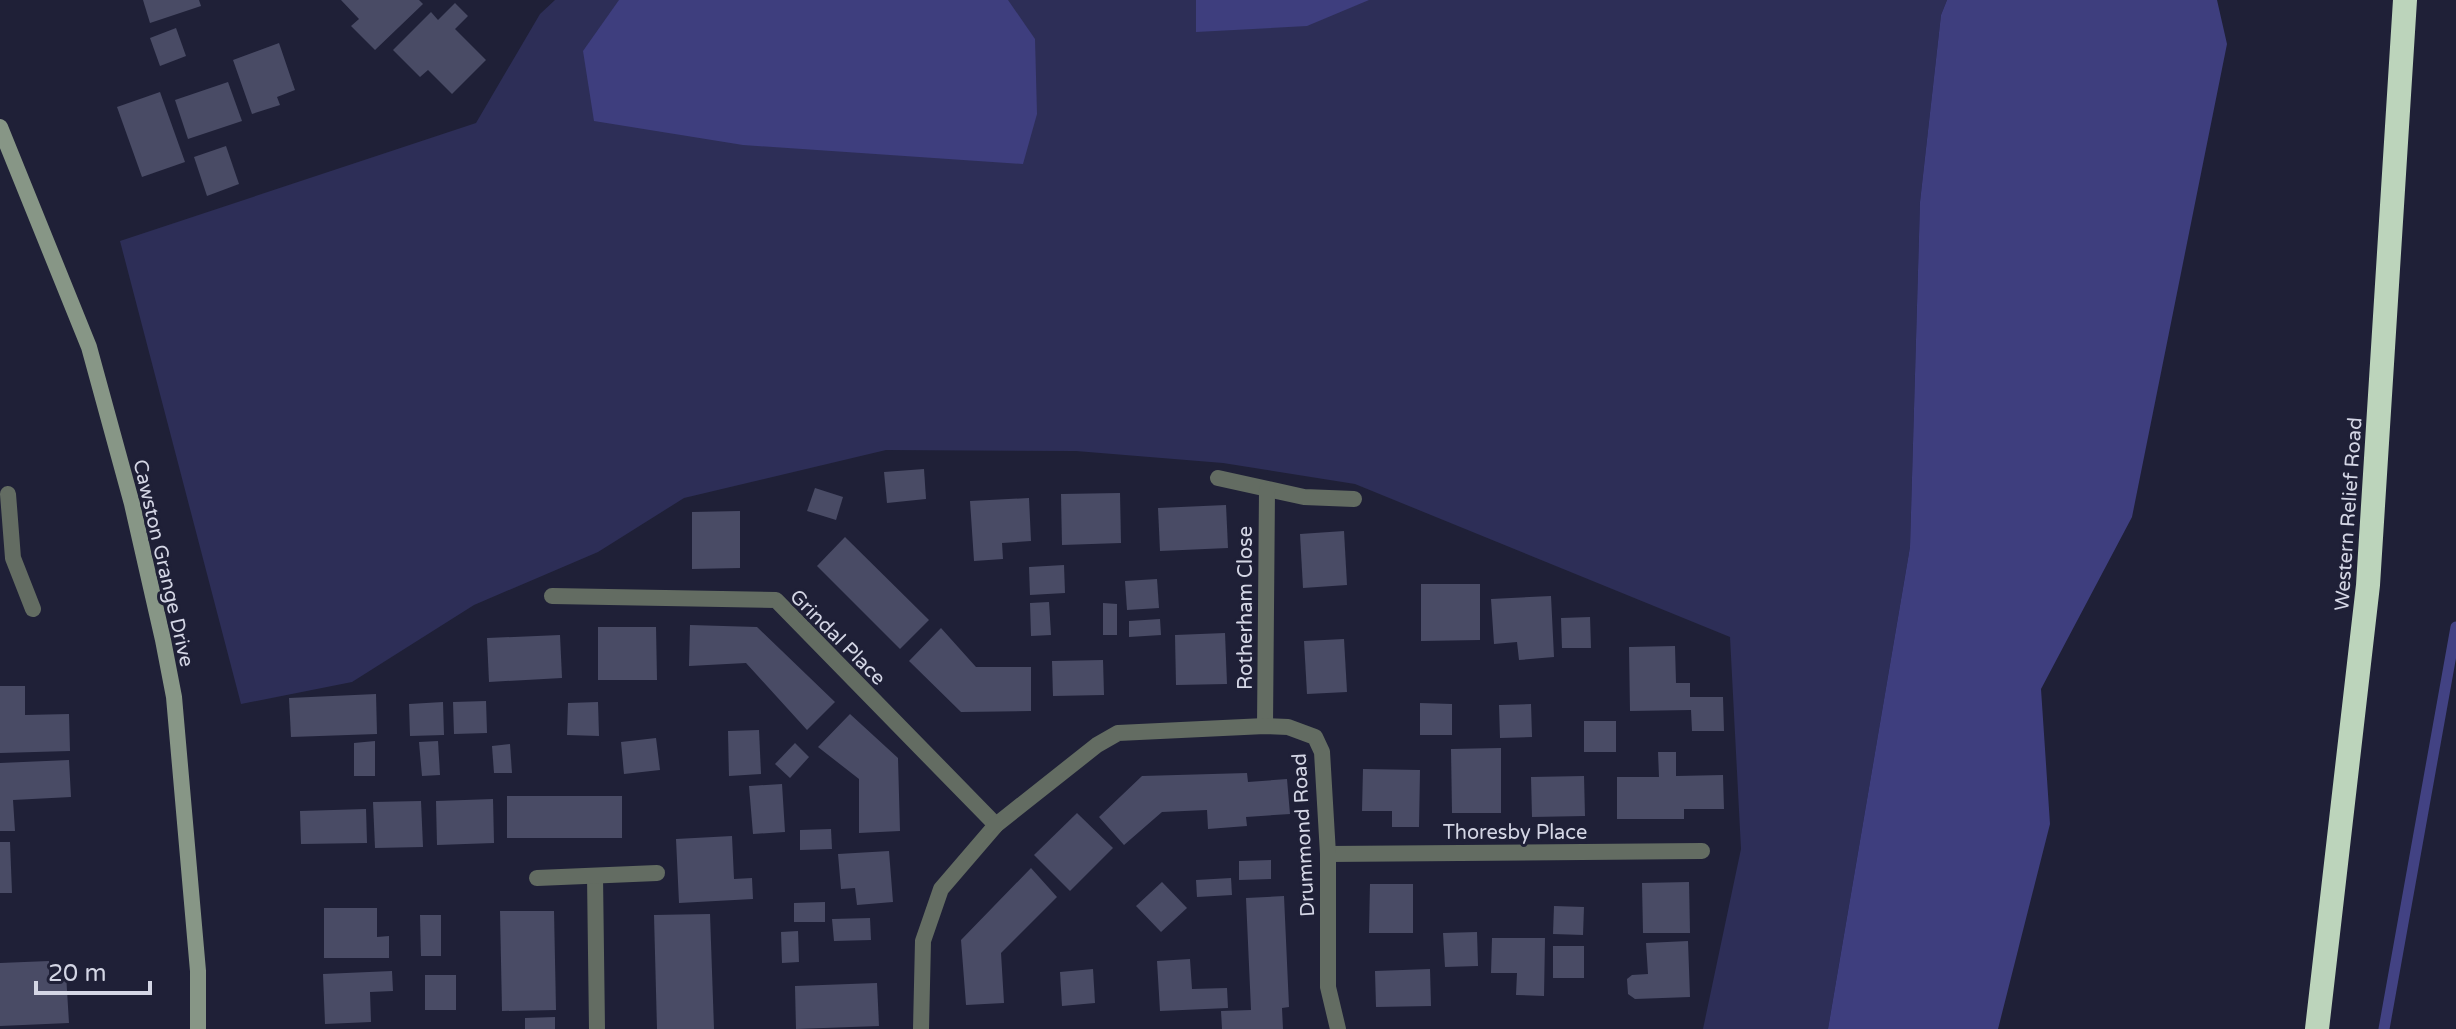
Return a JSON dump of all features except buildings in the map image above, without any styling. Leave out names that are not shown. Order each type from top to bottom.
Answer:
[{"type":"highway","name":"Western Relief Road","points":[[2317,1029],[2368,585],[2405,0]]},
{"type":"street","name":"Cawston Grange Drive","points":[[0,127],[89,347],[132,504],[156,610],[174,697],[198,971],[198,1029]]},
{"type":"street","points":[[1218,478],[1304,497],[1354,499]]},
{"type":"street","name":"Rotherham Close","points":[[1265,726],[1267,490]]},
{"type":"street","points":[[8,494],[6,559],[33,609]]},
{"type":"street","name":"Grindal Place","points":[[552,596],[776,600],[996,825]]},
{"type":"street","name":"Drummond Road","points":[[921,1029],[923,941],[941,889],[996,825],[1097,745],[1118,733],[1265,726],[1288,727],[1315,737],[1322,752],[1328,854],[1328,987],[1338,1029]]},
{"type":"street","name":"Thoresby Place","points":[[1328,854],[1702,851]]},
{"type":"street","points":[[537,878],[657,873]]},
{"type":"street","points":[[595,876],[597,1029]]},
{"type":"shaded area","points":[[555,0],[1947,0],[1941,15],[1920,202],[1910,547],[1828,1029],[1703,1029],[1741,849],[1730,637],[1355,484],[1223,463],[1076,451],[886,450],[684,498],[598,552],[474,605],[352,682],[241,704],[120,241],[476,123],[540,14]]},
{"type":"shaded area","points":[[619,0],[1008,0],[1035,39],[1037,114],[1023,164],[743,145],[594,121],[583,51]]},
{"type":"shaded area","points":[[1196,0],[1369,0],[1307,26],[1196,32]]},
{"type":"shaded area","points":[[1947,0],[2217,0],[2227,44],[2132,517],[2041,689],[2050,824],[1998,1029],[1828,1029],[1910,547],[1920,202],[1941,15]]},
{"type":"waterway","points":[[2384,1029],[2456,627]]}]
